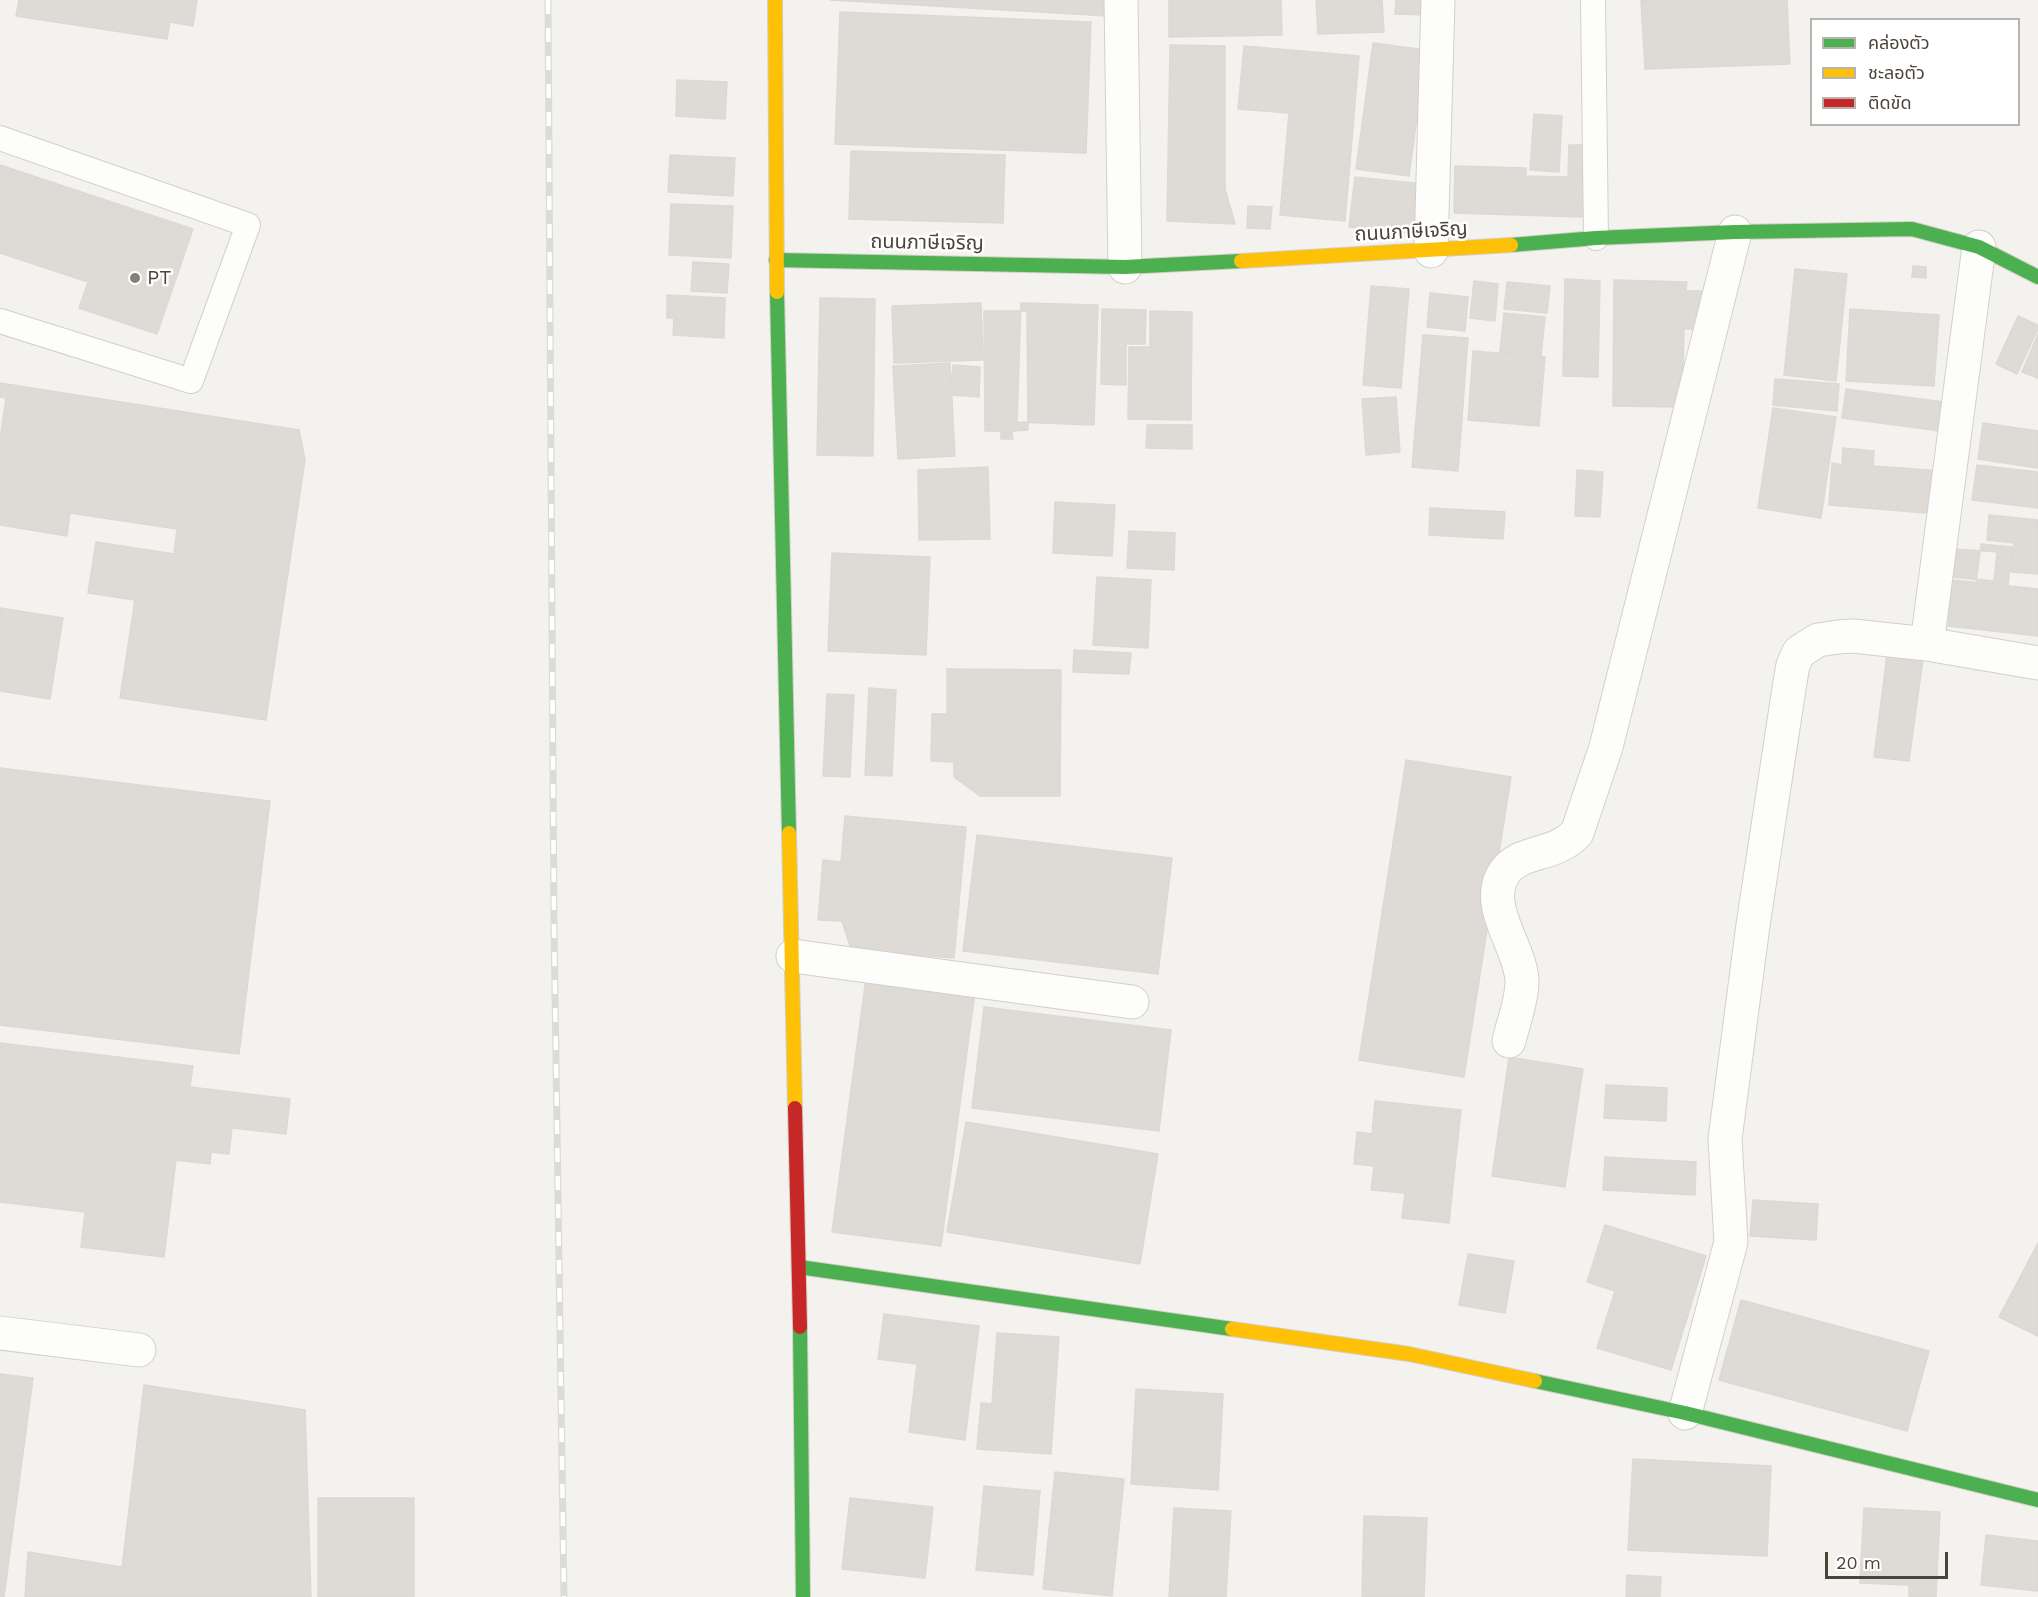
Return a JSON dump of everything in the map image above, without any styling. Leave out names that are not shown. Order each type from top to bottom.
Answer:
[{"type":"street","points":[[775,0],[776,260],[793,956],[803,1597]]},
{"type":"street","points":[[1121,0],[1125,267]]},
{"type":"street","points":[[1431,251],[1438,0]]},
{"type":"street","name":"ถนนภาษีเจริญ","points":[[776,260],[1125,267],[1431,251],[1596,238],[1735,232],[1912,229],[1979,246],[2038,277]]},
{"type":"street","points":[[1509,1041],[1522,983],[1521,972],[1499,912],[1501,881],[1507,869],[1522,858],[1557,848],[1577,833],[1606,747],[1735,232]]},
{"type":"street","points":[[1927,644],[1979,246]]},
{"type":"street","points":[[1685,1413],[1731,1242],[1725,1139],[1753,925],[1795,658],[1799,652],[1812,643],[1853,636],[1927,644],[2038,663]]},
{"type":"street","points":[[793,956],[1132,1002]]},
{"type":"street","points":[[799,1267],[1409,1354],[1685,1413],[2038,1500]]},
{"type":"street","points":[[0,1333],[139,1350]]},
{"type":"lane","points":[[1593,0],[1596,238]]},
{"type":"lane","points":[[0,138],[248,225],[191,381],[0,321]]},
{"type":"building","points":[[19,0],[197,0],[193,26],[170,22],[167,39],[16,16]]},
{"type":"building","points":[[830,0],[1108,0],[1108,16]]},
{"type":"building","points":[[1169,0],[1281,0],[1282,35],[1169,37]]},
{"type":"building","points":[[1316,0],[1382,0],[1384,32],[1318,34]]},
{"type":"building","points":[[1396,0],[1427,0],[1427,15],[1395,14]]},
{"type":"building","points":[[1641,0],[1787,0],[1790,64],[1645,69]]},
{"type":"building","points":[[840,12],[1091,22],[1086,153],[835,144]]},
{"type":"building","points":[[1373,43],[1426,50],[1409,176],[1356,169]]},
{"type":"building","points":[[1170,45],[1225,46],[1225,189],[1235,224],[1167,221]]},
{"type":"building","points":[[1244,46],[1359,56],[1345,221],[1280,215],[1289,113],[1238,109]]},
{"type":"building","points":[[677,80],[727,82],[725,119],[676,116]]},
{"type":"building","points":[[1534,114],[1562,116],[1559,172],[1530,170]]},
{"type":"building","points":[[1569,145],[1585,145],[1583,217],[1454,213],[1455,166],[1526,168],[1526,176],[1568,177]]},
{"type":"building","points":[[851,151],[1005,155],[1003,223],[849,219]]},
{"type":"building","points":[[670,155],[735,158],[733,196],[668,192]]},
{"type":"building","points":[[0,165],[193,229],[157,334],[79,308],[88,282],[0,253]]},
{"type":"building","points":[[1355,177],[1424,184],[1420,235],[1349,227]]},
{"type":"building","points":[[671,204],[733,206],[731,258],[669,255]]},
{"type":"building","points":[[1248,206],[1272,207],[1270,229],[1247,228]]},
{"type":"building","points":[[693,262],[729,264],[727,293],[691,291]]},
{"type":"building","points":[[1913,266],[1926,267],[1926,278],[1912,277]]},
{"type":"building","points":[[1795,269],[1847,274],[1836,381],[1784,375]]},
{"type":"building","points":[[1565,279],[1600,281],[1598,377],[1563,376]]},
{"type":"building","points":[[1614,280],[1687,282],[1686,291],[1702,291],[1702,329],[1684,329],[1682,407],[1613,406]]},
{"type":"building","points":[[1474,281],[1498,284],[1495,321],[1470,318]]},
{"type":"building","points":[[1507,282],[1550,286],[1547,313],[1504,309]]},
{"type":"building","points":[[1371,286],[1409,289],[1401,388],[1363,385]]},
{"type":"building","points":[[1430,293],[1468,297],[1465,331],[1427,327]]},
{"type":"building","points":[[667,295],[725,298],[724,338],[673,335],[674,318],[667,318]]},
{"type":"building","points":[[820,298],[875,299],[873,456],[817,455]]},
{"type":"building","points":[[981,303],[983,360],[894,363],[892,306]]},
{"type":"building","points":[[1021,303],[1098,305],[1094,425],[1017,422]]},
{"type":"building","points":[[1102,309],[1146,310],[1145,344],[1126,344],[1126,385],[1101,384]]},
{"type":"building","points":[[1850,309],[1939,315],[1934,386],[1846,381]]},
{"type":"building","points":[[984,311],[1027,311],[1028,430],[1012,431],[1013,439],[1001,439],[1001,431],[985,431]]},
{"type":"building","points":[[1150,311],[1192,312],[1191,420],[1128,419],[1129,347],[1150,347]]},
{"type":"building","points":[[1504,313],[1545,317],[1541,356],[1500,352]]},
{"type":"building","points":[[2018,316],[2038,325],[2038,329],[2017,374],[1996,364]]},
{"type":"building","points":[[2038,334],[2038,378],[2022,372]]},
{"type":"building","points":[[1423,335],[1468,338],[1458,471],[1412,467]]},
{"type":"building","points":[[1473,351],[1545,357],[1539,426],[1468,420]]},
{"type":"building","points":[[950,363],[955,456],[898,459],[893,366]]},
{"type":"building","points":[[953,365],[980,367],[979,397],[951,395]]},
{"type":"building","points":[[1775,379],[1839,384],[1837,411],[1773,405]]},
{"type":"building","points":[[0,383],[299,430],[305,460],[266,720],[120,698],[135,600],[88,593],[96,542],[174,554],[177,529],[70,513],[67,536],[0,525],[0,440],[6,398],[0,397]]},
{"type":"building","points":[[1846,389],[1951,403],[1948,432],[1842,418]]},
{"type":"building","points":[[1396,397],[1400,452],[1366,455],[1362,399]]},
{"type":"building","points":[[1773,408],[1836,417],[1821,518],[1758,508]]},
{"type":"building","points":[[1983,423],[2038,431],[2038,468],[1978,459]]},
{"type":"building","points":[[1147,425],[1192,425],[1192,449],[1146,448]]},
{"type":"building","points":[[1843,448],[1874,451],[1873,466],[1942,471],[1938,514],[1829,505],[1832,463],[1842,465]]},
{"type":"building","points":[[1977,465],[2038,472],[2038,508],[1972,500]]},
{"type":"building","points":[[988,467],[990,539],[919,540],[918,470]]},
{"type":"building","points":[[1577,470],[1603,472],[1600,517],[1575,516]]},
{"type":"building","points":[[1055,502],[1115,505],[1112,556],[1053,553]]},
{"type":"building","points":[[1430,508],[1505,512],[1503,539],[1429,535]]},
{"type":"building","points":[[1989,515],[2038,520],[2038,574],[2011,572],[2014,543],[1987,540]]},
{"type":"building","points":[[1129,531],[1175,533],[1174,570],[1127,568]]},
{"type":"building","points":[[1981,544],[2012,547],[2008,586],[1976,583]]},
{"type":"building","points":[[1954,549],[1997,552],[1994,581],[1952,577]]},
{"type":"building","points":[[832,553],[930,557],[926,655],[828,651]]},
{"type":"building","points":[[1097,577],[1151,580],[1148,648],[1093,645]]},
{"type":"building","points":[[1953,580],[2038,589],[2038,636],[1948,626]]},
{"type":"building","points":[[0,608],[63,618],[50,699],[0,691]]},
{"type":"building","points":[[1888,647],[1924,652],[1909,761],[1874,757]]},
{"type":"building","points":[[1074,650],[1131,653],[1129,674],[1073,672]]},
{"type":"building","points":[[947,669],[1061,670],[1060,796],[980,796],[954,777],[954,762],[931,761],[932,714],[947,714]]},
{"type":"building","points":[[869,688],[896,690],[892,776],[865,775]]},
{"type":"building","points":[[827,694],[854,695],[850,777],[823,776]]},
{"type":"building","points":[[1406,760],[1511,777],[1464,1077],[1359,1060]]},
{"type":"building","points":[[0,768],[270,801],[239,1054],[0,1025]]},
{"type":"building","points":[[845,816],[966,827],[954,958],[851,949],[842,921],[818,920],[823,860],[841,862]]},
{"type":"building","points":[[977,835],[1172,858],[1158,974],[963,951]]},
{"type":"building","points":[[866,978],[975,992],[941,1246],[832,1232]]},
{"type":"building","points":[[984,1007],[1171,1030],[1159,1131],[972,1108]]},
{"type":"building","points":[[0,1043],[193,1066],[190,1087],[290,1099],[286,1134],[232,1128],[229,1154],[211,1152],[210,1164],[176,1160],[164,1257],[81,1247],[85,1212],[0,1202]]},
{"type":"building","points":[[1509,1057],[1583,1069],[1565,1187],[1492,1176]]},
{"type":"building","points":[[1606,1085],[1667,1088],[1666,1121],[1604,1118]]},
{"type":"building","points":[[1375,1101],[1461,1110],[1449,1223],[1402,1218],[1405,1193],[1371,1190],[1374,1166],[1354,1164],[1357,1132],[1372,1134]]},
{"type":"building","points":[[966,1122],[1158,1154],[1140,1264],[947,1232]]},
{"type":"building","points":[[1605,1157],[1696,1162],[1695,1195],[1603,1190]]},
{"type":"building","points":[[1753,1200],[1818,1204],[1816,1240],[1750,1236]]},
{"type":"building","points":[[1605,1225],[1706,1256],[1671,1370],[1597,1348],[1615,1291],[1587,1282]]},
{"type":"building","points":[[2038,1243],[2038,1336],[1999,1317]]},
{"type":"building","points":[[1468,1254],[1514,1261],[1505,1313],[1459,1305]]},
{"type":"building","points":[[1741,1300],[1929,1351],[1907,1431],[1719,1380]]},
{"type":"building","points":[[884,1314],[979,1326],[965,1440],[909,1432],[917,1364],[878,1359]]},
{"type":"building","points":[[997,1333],[1059,1337],[1051,1454],[977,1449],[981,1403],[992,1404]]},
{"type":"building","points":[[0,1374],[33,1378],[4,1597],[0,1597]]},
{"type":"building","points":[[144,1385],[305,1410],[311,1597],[25,1597],[28,1552],[122,1567]]},
{"type":"building","points":[[1136,1389],[1223,1394],[1218,1490],[1131,1484]]},
{"type":"building","points":[[1633,1459],[1771,1466],[1767,1556],[1628,1550]]},
{"type":"building","points":[[1055,1472],[1124,1479],[1112,1596],[1043,1589]]},
{"type":"building","points":[[984,1486],[1040,1491],[1033,1575],[976,1570]]},
{"type":"building","points":[[318,1498],[414,1498],[414,1597],[318,1597]]},
{"type":"building","points":[[850,1498],[933,1507],[925,1578],[842,1569]]},
{"type":"building","points":[[1174,1508],[1231,1511],[1226,1597],[1169,1597]]},
{"type":"building","points":[[1864,1508],[1940,1512],[1936,1597],[1909,1597],[1909,1585],[1860,1583]]},
{"type":"building","points":[[1364,1516],[1427,1518],[1424,1597],[1362,1597]]},
{"type":"building","points":[[1986,1535],[2038,1541],[2038,1591],[1981,1585]]},
{"type":"building","points":[[1627,1575],[1661,1577],[1660,1597],[1626,1597]]},
{"type":"railway","points":[[548,0],[554,926],[564,1597]]},
{"type":"traffic: fast","points":[[1511,245],[1596,238],[1735,232],[1912,229],[1979,247],[2038,277]]},
{"type":"traffic: fast","points":[[776,260],[1125,267],[1241,261]]},
{"type":"traffic: fast","points":[[777,292],[789,833]]},
{"type":"traffic: fast","points":[[799,1267],[1232,1329]]},
{"type":"traffic: fast","points":[[800,1327],[803,1597]]},
{"type":"traffic: fast","points":[[1535,1381],[1685,1413],[2038,1500]]},
{"type":"traffic: slow","points":[[775,0],[777,292]]},
{"type":"traffic: slow","points":[[1241,261],[1511,245]]},
{"type":"traffic: slow","points":[[789,833],[795,1108]]},
{"type":"traffic: slow","points":[[1232,1329],[1409,1354],[1535,1381]]},
{"type":"traffic: jam","points":[[795,1108],[800,1327]]},
{"type":"place","name":"PT","points":[[135,278]]}]
